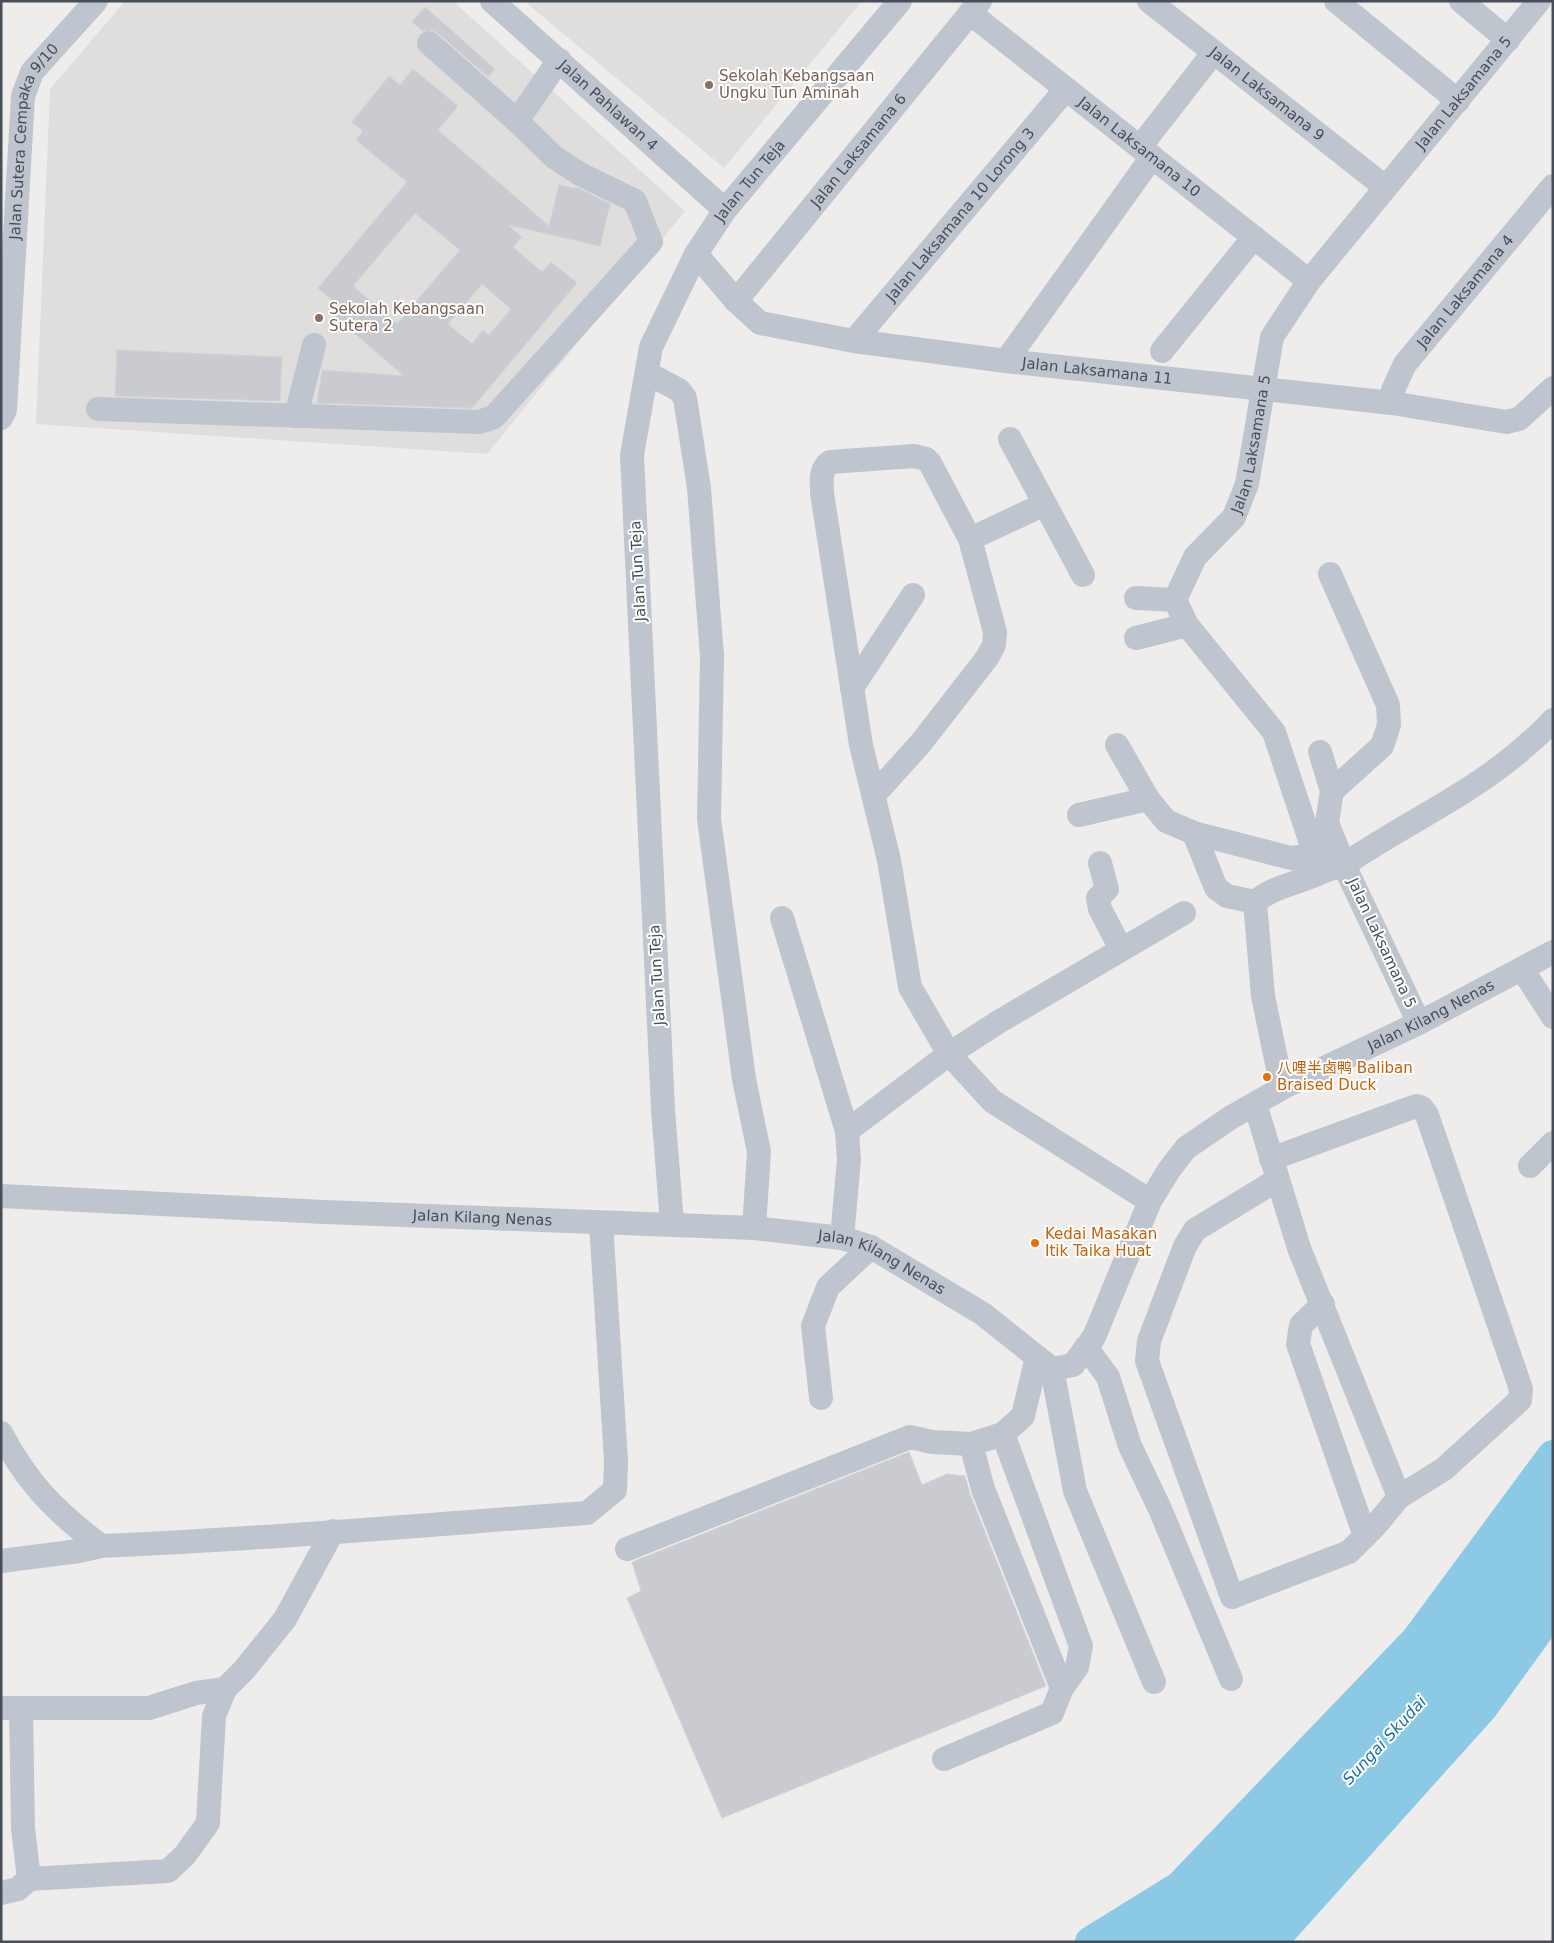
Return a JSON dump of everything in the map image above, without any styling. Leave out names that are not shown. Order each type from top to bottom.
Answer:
[{"type":"street","name":"Jalan Sutera Cempaka 9/10","points":[[1,418],[5,410],[23,96],[32,72],[96,1]]},
{"type":"street","name":"Jalan Pahlawan 4","points":[[492,1],[725,210]]},
{"type":"street","name":"Jalan Tun Teja","points":[[672,1224],[663,1110],[632,455],[651,347],[696,254],[725,210],[900,1]]},
{"type":"street","name":"Jalan Laksamana 9","points":[[1149,1],[1386,187]]},
{"type":"street","points":[[1336,1],[1458,101]]},
{"type":"street","points":[[1461,1],[1508,40]]},
{"type":"street","name":"Jalan Laksamana 5","points":[[1419,1023],[1328,864],[1274,732],[1187,625],[1175,600],[1195,556],[1234,517],[1247,484],[1272,337],[1308,281],[1539,1]]},
{"type":"street","name":"Jalan Laksamana 10","points":[[975,7],[1066,89],[1308,281]]},
{"type":"street","name":"Jalan Laksamana 6","points":[[736,301],[975,7]]},
{"type":"street","points":[[98,409],[478,422],[494,417],[651,242],[635,201],[580,174],[554,157],[518,121],[429,43]]},
{"type":"street","points":[[1006,361],[1214,52]]},
{"type":"street","points":[[518,121],[559,60]]},
{"type":"street","name":"Jalan Laksamana 10 Lorong 3","points":[[854,341],[1066,89]]},
{"type":"street","name":"Jalan Laksamana 4","points":[[1392,404],[1393,390],[1405,364],[1553,186]]},
{"type":"street","points":[[1162,350],[1254,237]]},
{"type":"street","name":"Jalan Laksamana 11","points":[[696,254],[736,301],[760,323],[854,341],[1006,361],[1392,404],[1506,422],[1519,418],[1553,388]]},
{"type":"street","points":[[296,416],[314,345]]},
{"type":"street","points":[[647,373],[679,390],[685,398],[699,488],[712,656],[709,819],[744,1079],[759,1152],[754,1228]]},
{"type":"street","points":[[1010,439],[1082,575]]},
{"type":"street","points":[[874,795],[920,744],[987,658],[994,645],[993,622],[970,539],[930,463],[926,459],[905,455],[835,462],[824,467],[822,493],[862,745],[888,860],[910,987],[949,1054],[992,1101],[1150,1201]]},
{"type":"street","points":[[970,539],[1044,504]]},
{"type":"street","points":[[1330,574],[1388,705],[1390,725],[1382,746],[1332,791]]},
{"type":"street","points":[[852,688],[913,595]]},
{"type":"street","points":[[1136,598],[1175,600]]},
{"type":"street","points":[[1136,638],[1187,625]]},
{"type":"street","points":[[1255,902],[1266,893],[1312,878],[1328,864],[1380,840],[1459,797],[1504,764],[1553,720]]},
{"type":"street","points":[[1117,745],[1148,799],[1166,820],[1194,833],[1291,858],[1328,864]]},
{"type":"street","points":[[1320,752],[1332,791],[1327,823],[1328,864]]},
{"type":"street","points":[[1079,816],[1148,799]]},
{"type":"street","points":[[1194,833],[1216,888],[1227,896],[1255,902]]},
{"type":"street","points":[[1100,863],[1107,889],[1098,898],[1100,909],[1121,949]]},
{"type":"street","points":[[1255,902],[1263,996],[1282,1088]]},
{"type":"street","points":[[847,1131],[949,1054],[1000,1021],[1184,912]]},
{"type":"street","points":[[782,918],[847,1131],[849,1159],[842,1238]]},
{"type":"street","name":"Jalan Kilang Nenas","points":[[1,1196],[324,1212],[519,1217],[601,1223],[754,1228],[842,1238],[871,1247],[983,1314],[1045,1363],[1073,1365],[1094,1337],[1150,1201],[1169,1170],[1186,1148],[1282,1088],[1419,1023],[1553,952]]},
{"type":"street","points":[[1522,969],[1553,1017]]},
{"type":"street","points":[[1255,1104],[1299,1248],[1399,1497]]},
{"type":"street","points":[[1416,1106],[1422,1108],[1521,1388],[1522,1396],[1520,1400],[1444,1469],[1399,1497],[1349,1552],[1232,1597],[1147,1362],[1149,1341],[1185,1246],[1195,1230],[1274,1170],[1416,1106]]},
{"type":"street","points":[[1530,1166],[1553,1143]]},
{"type":"street","points":[[1,1561],[79,1551],[101,1546],[238,1540],[333,1531],[587,1513],[615,1490],[616,1460],[601,1223]]},
{"type":"street","points":[[821,1398],[813,1326],[828,1287],[871,1247]]},
{"type":"street","points":[[1323,1304],[1301,1325],[1298,1344],[1365,1536]]},
{"type":"street","points":[[1086,1347],[1108,1377],[1130,1446],[1160,1510],[1231,1679]]},
{"type":"street","points":[[626,1549],[910,1437],[932,1442],[971,1444],[1003,1434],[1023,1416],[1045,1363]]},
{"type":"street","points":[[1045,1363],[1075,1491],[1154,1682]]},
{"type":"street","points":[[1,1433],[11,1452],[40,1495],[75,1527],[101,1546]]},
{"type":"street","points":[[944,1759],[1052,1713],[1062,1688],[1077,1668],[1081,1646],[1003,1434]]},
{"type":"street","points":[[971,1444],[983,1489],[1062,1688]]},
{"type":"street","points":[[1,1893],[18,1889],[29,1879],[168,1871],[185,1855],[208,1823],[214,1716],[225,1689],[244,1670],[285,1619],[333,1531]]},
{"type":"street","points":[[29,1879],[11,1708],[149,1708],[196,1693],[225,1689]]},
{"type":"shaded area","name":"Sekolah Kebangsaan Sutera 2","points":[[125,1],[453,1],[685,211],[487,454],[36,424],[50,89]]},
{"type":"shaded area","name":"Sekolah Kebangsaan Ungku Tun Aminah","points":[[524,1],[862,1],[724,168]]},
{"type":"water","name":"Sungai Skudai","points":[[1553,1456],[1553,1609],[1483,1706],[1271,1942],[1091,1942],[1180,1887],[1417,1640]]},
{"type":"building","points":[[425,7],[495,69],[488,77],[438,33],[431,30],[423,31],[412,22]]},
{"type":"building","points":[[413,69],[458,106],[438,130],[549,226],[559,185],[580,189],[610,204],[600,246],[508,225],[522,237],[513,247],[542,272],[551,262],[577,283],[472,408],[317,403],[322,370],[404,376],[331,313],[338,305],[318,288],[407,182],[356,140],[363,131],[352,122],[389,76],[400,85]],"holes":[[[415,213],[460,250],[397,324],[353,286]],[[482,284],[511,309],[489,335],[483,330],[472,344],[448,324]]]},
{"type":"building","points":[[117,350],[282,357],[280,401],[115,396]]},
{"type":"building","points":[[909,1452],[922,1485],[947,1474],[965,1476],[970,1494],[1046,1686],[722,1818],[627,1598],[641,1591],[632,1562]]},
{"type":"waterway","points":[[1091,1942],[1180,1887],[1417,1640],[1553,1456]]},
{"type":"waterway","points":[[1271,1942],[1483,1706],[1553,1609]]},
{"type":"place","name":"Sekolah Kebangsaan Ungku Tun Aminah","points":[[709,85]]},
{"type":"place","name":"Sekolah Kebangsaan Sutera 2","points":[[319,318]]},
{"type":"place","name":"八哩半卤鸭 Baliban Braised Duck","points":[[1267,1077]]},
{"type":"place","name":"Kedai Masakan Itik Taika Huat","points":[[1035,1243]]}]
